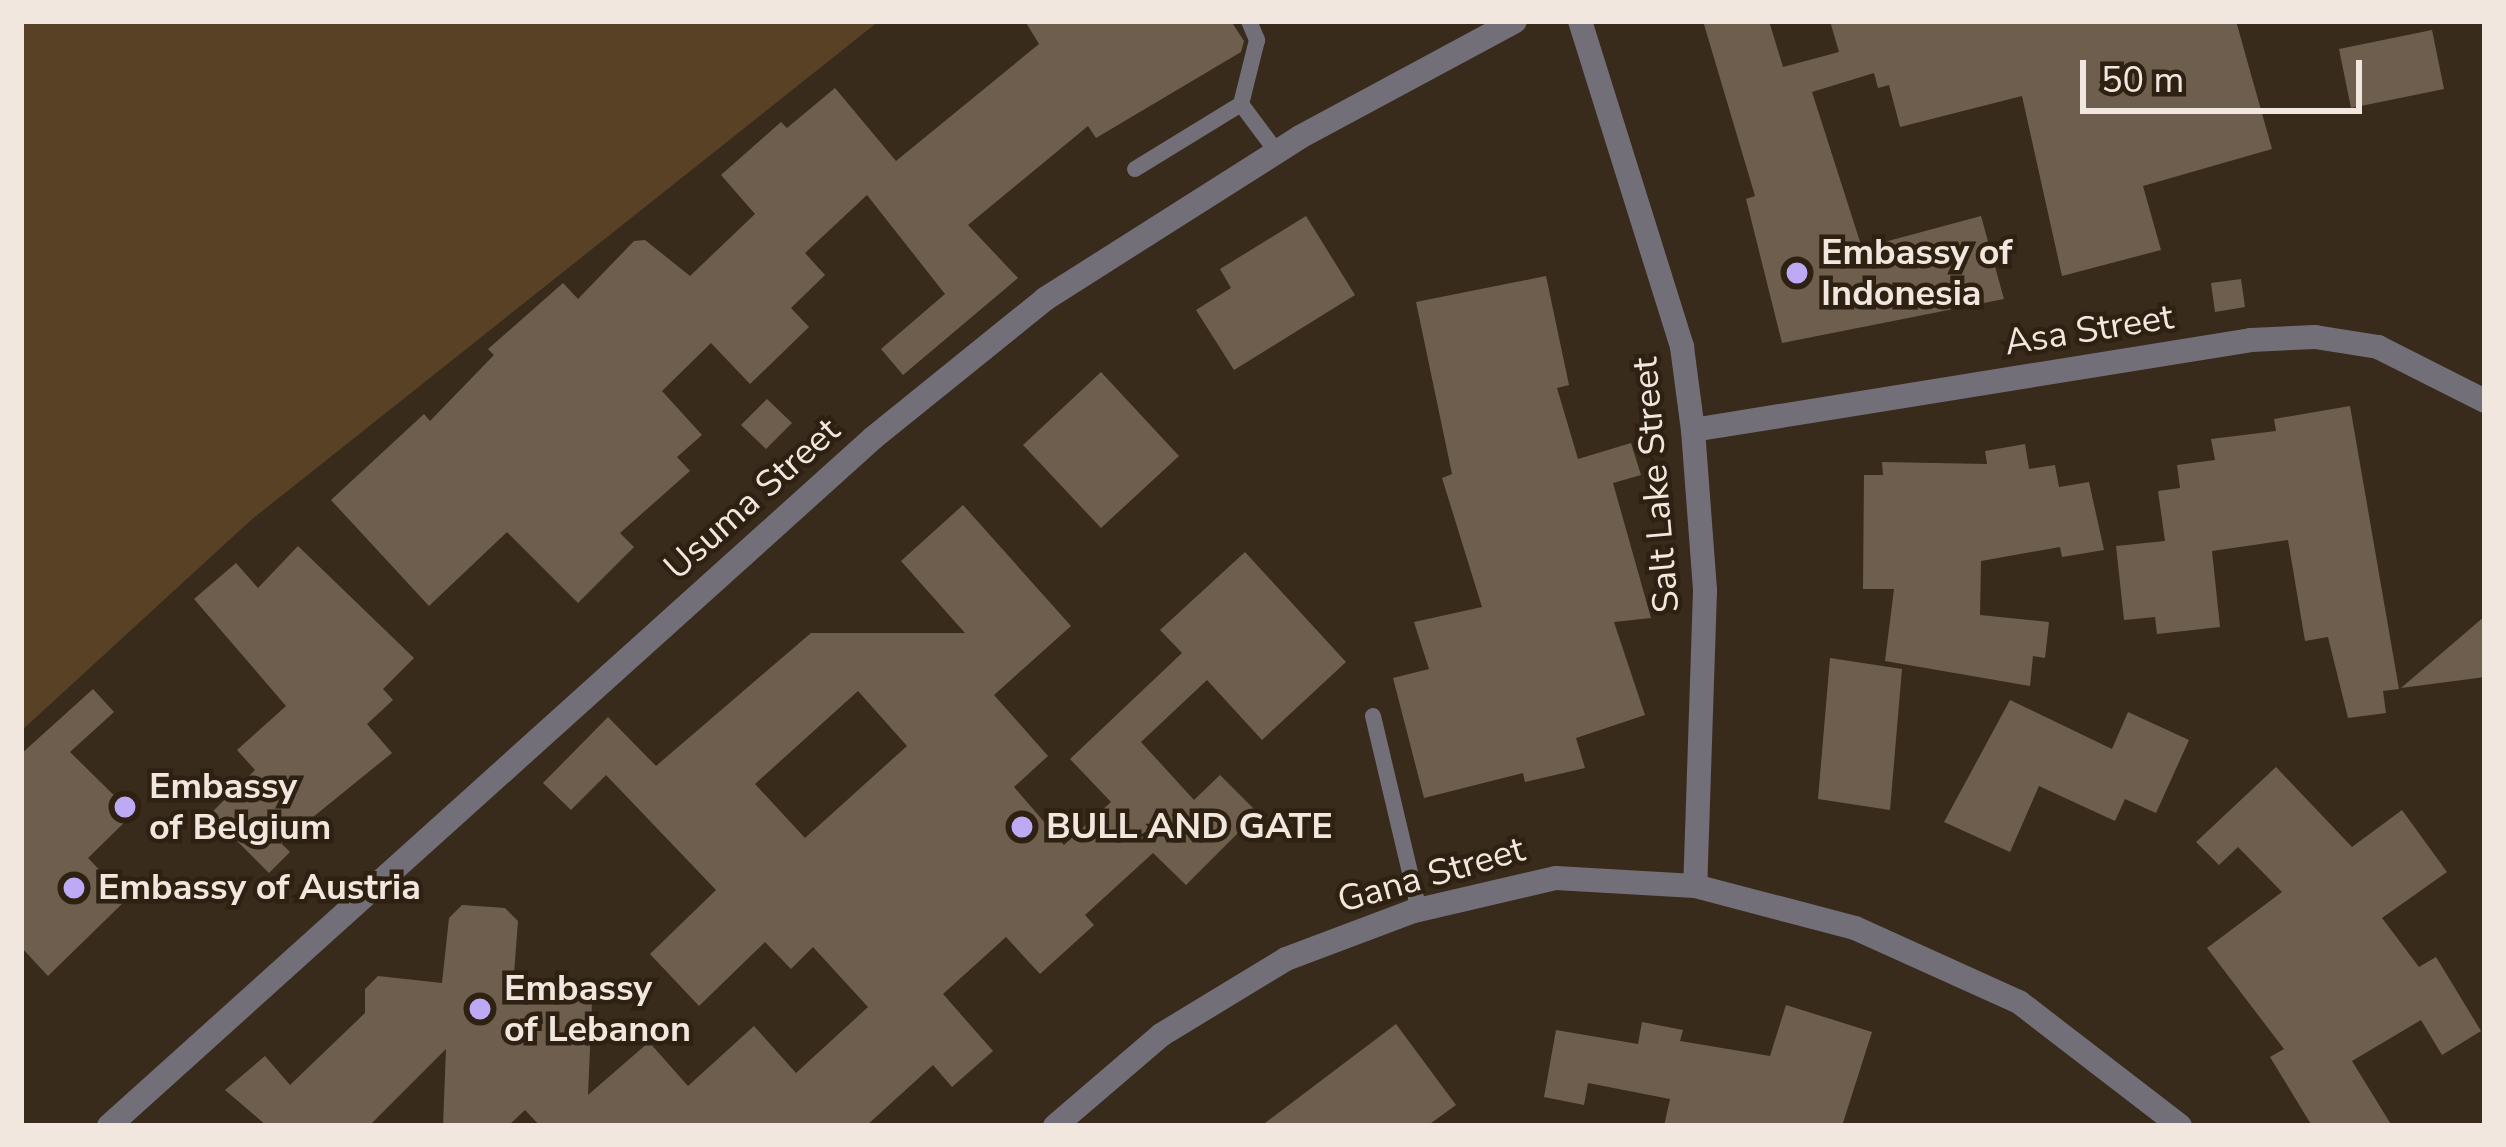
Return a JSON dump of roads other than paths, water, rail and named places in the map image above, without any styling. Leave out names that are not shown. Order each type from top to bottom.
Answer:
[{"type":"street","name":"Usuma Street","points":[[109,1126],[873,438],[1045,299],[1276,152],[1515,21]]},
{"type":"street","name":"Salt Lake Street","points":[[1580,21],[1682,347],[1693,430],[1705,657],[1695,886]]},
{"type":"street","name":"Asa Street","points":[[1693,430],[2251,340],[2315,337],[2378,347],[2485,401]]},
{"type":"street","name":"Gana Street","points":[[1055,1126],[1223,993],[1286,959],[1419,910],[1556,878],[1695,886],[1855,928],[1960,973],[2083,1044],[2180,1126]]},
{"type":"lane","points":[[1135,169],[1241,104],[1258,40],[1249,21]]},
{"type":"lane","points":[[1241,104],[1276,152]]},
{"type":"lane","points":[[1373,716],[1419,910]]},
{"type":"place","name":"Embassy of Indonesia","points":[[1797,273]]},
{"type":"place","name":"Embassy of Belgium","points":[[125,807]]},
{"type":"place","name":"BULL AND GATE","points":[[1022,827]]},
{"type":"place","name":"Embassy of Austria","points":[[74,888]]},
{"type":"place","name":"Embassy of Lebanon","points":[[480,1009]]}]
